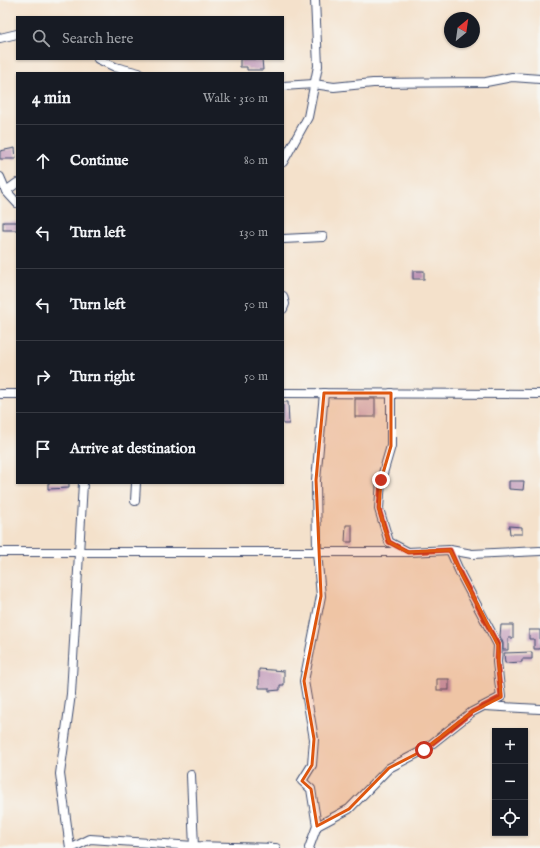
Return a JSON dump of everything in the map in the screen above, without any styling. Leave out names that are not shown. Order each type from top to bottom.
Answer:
[{"type":"street","points":[[284,160],[308,118],[318,66],[315,0]]},
{"type":"street","points":[[0,38],[16,34]]},
{"type":"street","points":[[100,60],[115,67],[135,72]]},
{"type":"street","points":[[284,86],[314,84],[334,87],[373,84],[486,82],[512,77],[540,79]]},
{"type":"street","points":[[0,177],[6,191],[16,202]]},
{"type":"street","points":[[6,191],[16,184]]},
{"type":"street","points":[[284,239],[323,237]]},
{"type":"street","points":[[284,393],[540,394]]},
{"type":"street","points":[[309,848],[317,826],[311,789],[302,781],[312,764],[314,739],[304,681],[322,596],[317,552],[316,464],[324,393]]},
{"type":"street","points":[[391,393],[391,446],[381,480],[379,509],[389,542],[408,552]]},
{"type":"street","points":[[0,394],[16,394]]},
{"type":"street","points":[[83,484],[71,694],[60,774],[71,848],[90,839],[194,847],[276,848]]},
{"type":"street","points":[[135,500],[136,484]]},
{"type":"street","points":[[317,826],[349,809],[389,768],[424,750],[482,706],[501,697],[497,662],[498,645],[461,575],[450,550]]},
{"type":"street","points":[[0,552],[408,552],[450,550],[472,554],[540,551]]},
{"type":"street","points":[[482,706],[540,709]]},
{"type":"street","points":[[191,775],[194,847]]},
{"type":"highlighted area","points":[[324,393],[391,393],[391,446],[381,480],[379,509],[389,542],[408,552],[450,550],[498,645],[501,697],[472,712],[424,750],[389,768],[349,809],[317,826],[311,789],[302,781],[312,765],[314,739],[304,681],[321,596],[316,480]]},
{"type":"building","points":[[240,60],[262,60],[263,70],[247,70],[247,67],[240,67]]},
{"type":"building","points":[[15,148],[16,159],[0,159],[0,151]]},
{"type":"building","points":[[3,222],[16,222],[16,230],[3,230]]},
{"type":"building","points":[[413,271],[424,271],[424,279],[413,279]]},
{"type":"building","points":[[355,399],[375,399],[375,417],[355,417]]},
{"type":"building","points":[[284,402],[288,402],[289,424],[284,424]]},
{"type":"building","points":[[509,481],[524,481],[523,490],[509,489]]},
{"type":"building","points":[[48,484],[69,484],[69,488],[48,489]]},
{"type":"building","points":[[346,525],[352,525],[352,542],[345,542]]},
{"type":"building","points":[[509,526],[522,527],[522,534],[510,534]]},
{"type":"building","points":[[501,625],[513,625],[513,638],[508,638],[508,650],[503,650],[503,643],[500,636]]},
{"type":"building","points":[[529,630],[540,630],[540,649],[534,649],[534,639],[529,639]]},
{"type":"building","points":[[532,652],[532,659],[522,659],[522,662],[505,663],[504,653]]},
{"type":"building","points":[[259,669],[284,671],[284,685],[280,685],[280,690],[269,691],[269,688],[259,688]]},
{"type":"building","points":[[437,679],[449,679],[449,690],[437,690]]},
{"type":"route","points":[[381,480],[379,509],[389,542],[408,552],[438,552],[450,550],[475,603],[498,645],[497,662],[501,697],[472,712],[456,724],[445,735],[424,750]]}]
